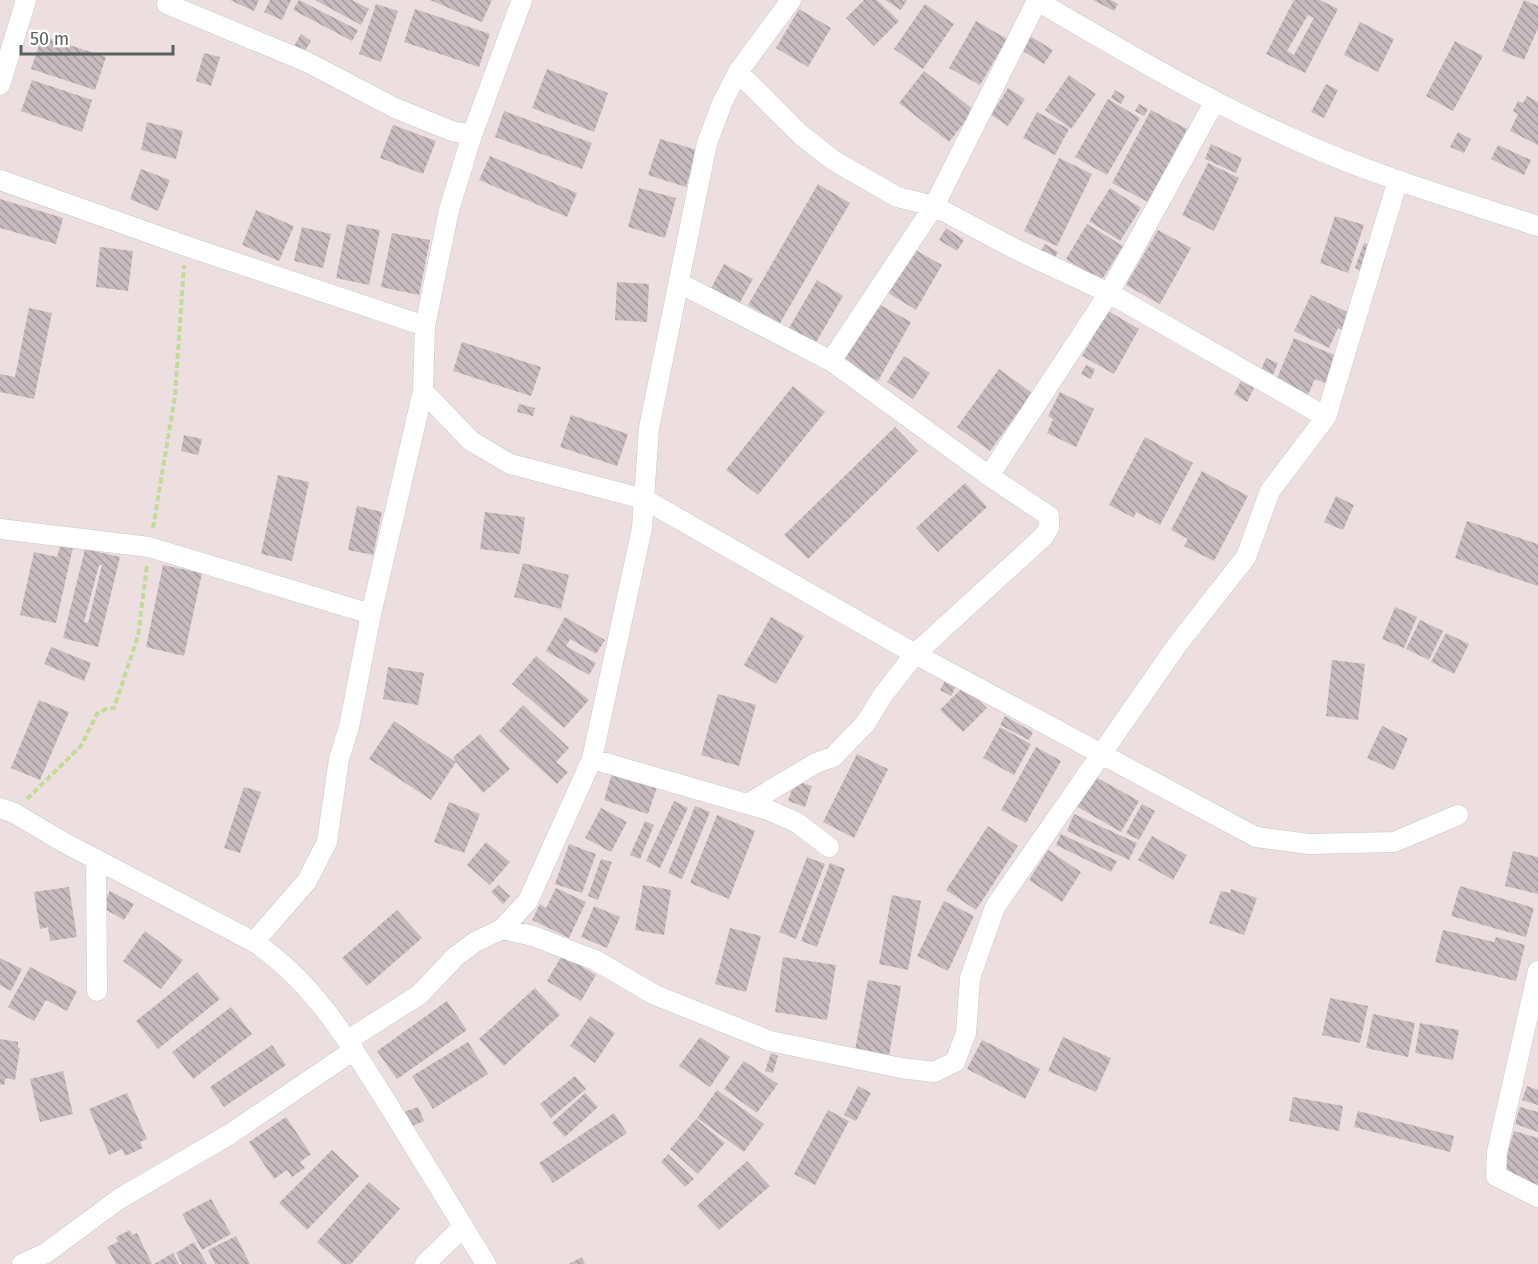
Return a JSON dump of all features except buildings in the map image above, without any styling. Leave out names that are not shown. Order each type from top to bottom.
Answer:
[{"type":"street","points":[[0,85],[26,0]]},
{"type":"street","points":[[254,942],[307,881],[327,842],[339,759],[349,727],[371,614],[423,391],[424,326],[449,210],[472,135],[522,0]]},
{"type":"street","points":[[22,1264],[49,1258],[119,1199],[230,1134],[419,995],[455,957],[476,942],[502,929],[528,901],[592,759],[642,528],[649,428],[707,143],[723,101],[738,72],[791,0]]},
{"type":"street","points":[[831,361],[934,206],[1037,1],[1215,101],[1290,138],[1398,180],[1538,226]]},
{"type":"street","points":[[167,4],[308,62],[394,108],[452,131],[472,135]]},
{"type":"street","points":[[738,72],[801,135],[833,160],[897,197],[934,206],[1015,249],[1108,293],[1326,417]]},
{"type":"street","points":[[989,476],[1108,293],[1215,101]]},
{"type":"street","points":[[0,180],[186,246],[424,326]]},
{"type":"street","points":[[502,929],[533,936],[595,960],[655,995],[770,1041],[901,1068],[934,1072],[956,1062],[966,1033],[970,978],[995,908],[1177,645],[1246,556],[1270,491],[1326,417],[1398,180]]},
{"type":"street","points":[[679,283],[831,361],[989,476],[1049,516],[1049,526],[1044,536],[915,654],[883,695],[865,724],[833,757],[816,763],[749,803]]},
{"type":"street","points":[[423,391],[471,441],[510,464],[644,499],[915,654],[1256,837],[1309,844],[1394,842],[1458,815]]},
{"type":"street","points":[[0,529],[149,548],[371,614]]},
{"type":"street","points":[[592,759],[749,803],[796,822],[829,847]]},
{"type":"street","points":[[0,808],[14,813],[254,942],[278,958],[304,984],[351,1045],[486,1264]]},
{"type":"street","points":[[96,859],[97,991]]},
{"type":"street","points":[[1538,971],[1497,1152],[1496,1176],[1538,1197]]},
{"type":"street","points":[[425,1264],[463,1227]]}]
